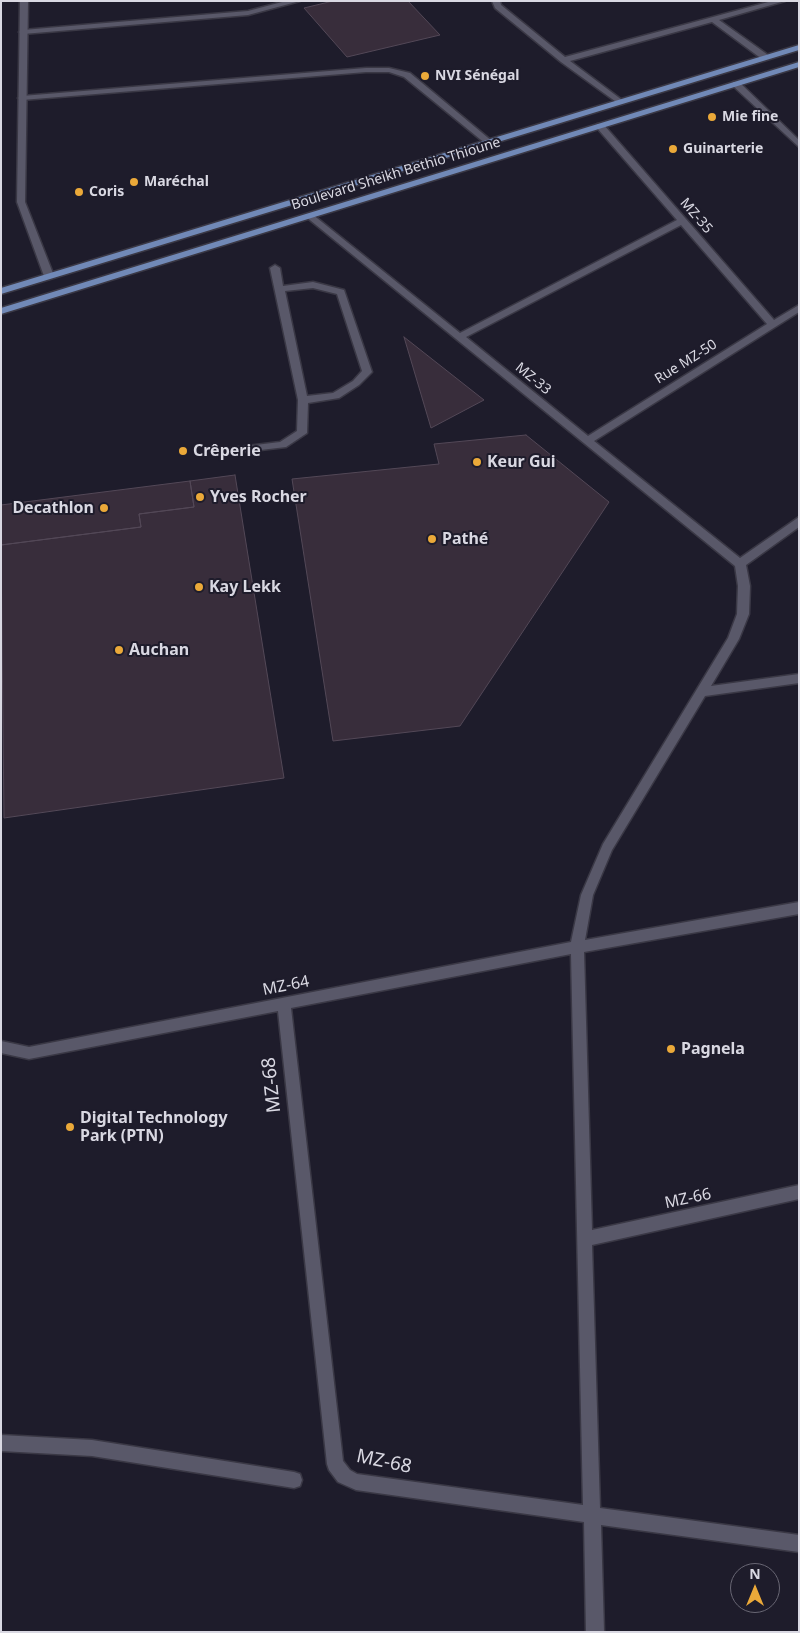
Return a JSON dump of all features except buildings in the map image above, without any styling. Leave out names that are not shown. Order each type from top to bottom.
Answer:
[{"type":"main road","name":"Boulevard Sheikh Bethio Thioune","points":[[1,291],[799,47]]},
{"type":"main road","name":"Boulevard Sheikh Bethio Thioune","points":[[1,311],[799,64]]},
{"type":"street","points":[[24,1],[21,202],[49,276]]},
{"type":"street","points":[[23,32],[248,12],[296,1]]},
{"type":"street","points":[[496,1],[498,6],[619,102]]},
{"type":"street","points":[[564,60],[715,21],[781,1]]},
{"type":"street","points":[[715,21],[765,57]]},
{"type":"street","points":[[22,98],[366,70],[388,70],[407,75],[489,142]]},
{"type":"street","points":[[736,84],[799,145]]},
{"type":"street","name":"MZ-35","points":[[600,126],[772,324]]},
{"type":"street","name":"MZ-33","points":[[309,216],[740,564]]},
{"type":"street","points":[[459,337],[682,221]]},
{"type":"street","points":[[235,450],[282,445],[302,432],[303,400],[275,268]]},
{"type":"street","points":[[279,289],[313,285],[341,292],[367,372],[356,384],[335,396],[303,400]]},
{"type":"street","name":"Rue MZ-50","points":[[587,440],[799,308]]},
{"type":"street","points":[[595,1632],[577,947],[587,895],[607,848],[733,639],[743,614],[744,586],[740,564],[799,521]]},
{"type":"street","points":[[702,692],[799,678]]},
{"type":"street","name":"MZ-64","points":[[1,1047],[29,1053],[577,947],[799,908]]},
{"type":"street","name":"MZ-68","points":[[284,1004],[335,1464],[344,1476],[356,1482],[592,1517],[799,1544]]},
{"type":"street","name":"MZ-66","points":[[584,1239],[799,1192]]},
{"type":"street","points":[[1,1443],[92,1448],[294,1480]]},
{"type":"place","name":"NVI Sénégal","points":[[425,76]]},
{"type":"place","name":"Mie fine","points":[[712,117]]},
{"type":"place","name":"Guinarterie","points":[[673,149]]},
{"type":"place","name":"Maréchal","points":[[134,182]]},
{"type":"place","name":"Coris","points":[[79,192]]},
{"type":"place","name":"Crêperie","points":[[183,451]]},
{"type":"place","name":"Keur Gui","points":[[477,462]]},
{"type":"place","name":"Yves Rocher","points":[[200,497]]},
{"type":"place","name":"Decathlon","points":[[104,508]]},
{"type":"place","name":"Pathé","points":[[432,539]]},
{"type":"place","name":"Kay Lekk","points":[[199,587]]},
{"type":"place","name":"Auchan","points":[[119,650]]},
{"type":"place","name":"Pagnela","points":[[671,1049]]},
{"type":"place","name":"Digital Technology Park (PTN)","points":[[70,1127]]}]
